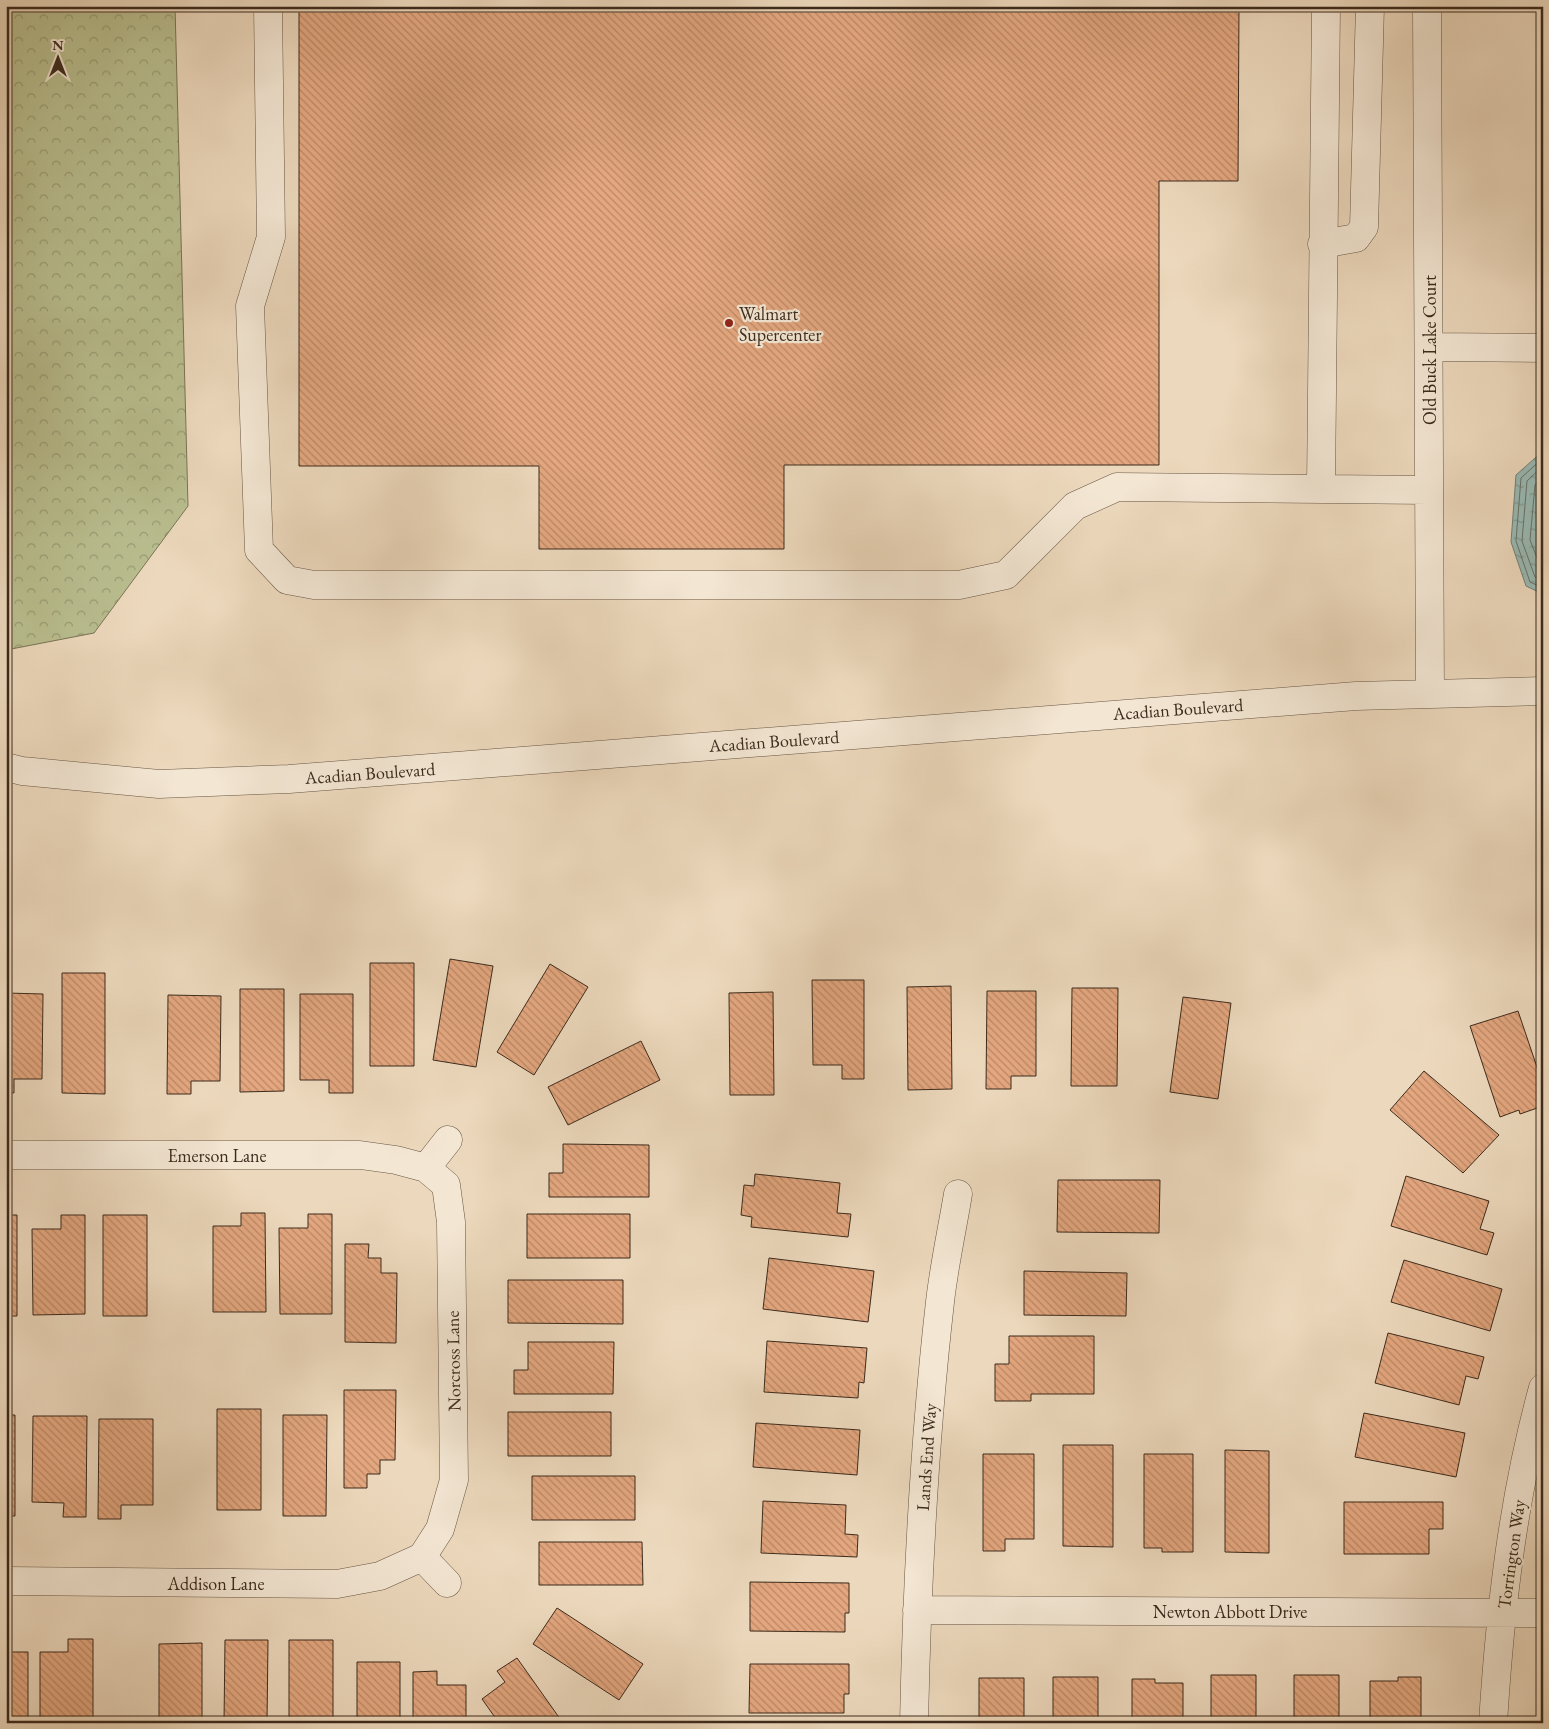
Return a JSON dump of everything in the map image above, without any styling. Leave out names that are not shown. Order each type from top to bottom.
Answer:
[{"type":"street","points":[[268,6],[271,237],[250,306],[250,326],[259,550],[287,580],[314,585],[958,585],[1006,576],[1075,506],[1117,487],[1430,490]]},
{"type":"street","points":[[1321,489],[1322,244],[1326,6]]},
{"type":"street","points":[[1322,244],[1356,238],[1364,228],[1370,6]]},
{"type":"street","name":"Old Buck Lake Court","points":[[1427,6],[1430,694]]},
{"type":"street","points":[[1429,347],[1543,348]]},
{"type":"street","name":"Acadian Boulevard","points":[[6,767],[159,784],[289,779],[1356,696],[1543,690]]},
{"type":"street","points":[[426,1168],[448,1140]]},
{"type":"street","name":"Emerson Lane","points":[[6,1155],[360,1155],[396,1160],[426,1168]]},
{"type":"street","name":"Norcross Lane","points":[[422,1557],[440,1529],[454,1480],[451,1222],[446,1185],[426,1168]]},
{"type":"street","name":"Lands End Way","points":[[914,1723],[916,1610],[924,1457],[939,1310],[958,1194]]},
{"type":"street","name":"Torrington Way","points":[[1493,1723],[1503,1612],[1518,1501],[1543,1388]]},
{"type":"street","points":[[422,1557],[447,1582]]},
{"type":"street","name":"Addison Lane","points":[[6,1581],[337,1584],[380,1576],[422,1557]]},
{"type":"street","name":"Newton Abbott Drive","points":[[916,1610],[1543,1613]]},
{"type":"green space","points":[[6,6],[175,6],[188,506],[94,633],[6,650]]},
{"type":"water","points":[[1543,451],[1543,594],[1526,586],[1511,542],[1516,475]]},
{"type":"building","name":"Walmart Supercenter","points":[[299,6],[1239,6],[1238,181],[1159,181],[1159,465],[784,465],[784,549],[539,549],[539,466],[299,466]]},
{"type":"building","points":[[450,959],[493,966],[476,1067],[433,1060]]},
{"type":"building","points":[[370,963],[414,963],[414,1066],[370,1066]]},
{"type":"building","points":[[550,964],[588,987],[534,1075],[497,1052]]},
{"type":"building","points":[[62,973],[105,973],[105,1094],[62,1093]]},
{"type":"building","points":[[812,980],[864,980],[864,1079],[842,1079],[842,1065],[813,1065]]},
{"type":"building","points":[[951,986],[952,1089],[908,1090],[907,987]]},
{"type":"building","points":[[1072,988],[1118,988],[1117,1086],[1071,1086]]},
{"type":"building","points":[[240,989],[284,989],[284,1091],[240,1092]]},
{"type":"building","points":[[987,991],[1036,991],[1036,1076],[1011,1076],[1011,1089],[986,1089]]},
{"type":"building","points":[[773,992],[774,1095],[730,1095],[729,993]]},
{"type":"building","points":[[6,993],[43,994],[42,1079],[14,1079],[14,1093],[6,1092]]},
{"type":"building","points":[[300,994],[353,994],[353,1093],[329,1093],[329,1080],[300,1080]]},
{"type":"building","points":[[168,995],[221,996],[220,1081],[191,1081],[191,1094],[167,1094]]},
{"type":"building","points":[[1183,997],[1231,1003],[1218,1099],[1170,1092]]},
{"type":"building","points":[[1518,1011],[1543,1085],[1543,1106],[1520,1114],[1519,1110],[1500,1117],[1470,1026]]},
{"type":"building","points":[[641,1041],[660,1080],[568,1125],[548,1087]]},
{"type":"building","points":[[1424,1071],[1499,1135],[1463,1173],[1390,1110]]},
{"type":"building","points":[[563,1144],[649,1145],[649,1197],[549,1197],[549,1173],[563,1173]]},
{"type":"building","points":[[755,1174],[840,1183],[837,1213],[851,1214],[848,1237],[751,1227],[752,1217],[741,1215],[744,1185],[754,1186]]},
{"type":"building","points":[[1406,1176],[1489,1201],[1480,1229],[1494,1233],[1487,1255],[1391,1226]]},
{"type":"building","points":[[1058,1180],[1160,1180],[1159,1233],[1057,1232]]},
{"type":"building","points":[[241,1213],[265,1213],[266,1312],[213,1312],[213,1226],[241,1226]]},
{"type":"building","points":[[308,1214],[332,1214],[332,1314],[280,1314],[279,1228],[308,1228]]},
{"type":"building","points":[[527,1214],[630,1214],[630,1258],[527,1258]]},
{"type":"building","points":[[6,1215],[17,1215],[17,1316],[6,1316]]},
{"type":"building","points":[[61,1215],[85,1215],[85,1314],[33,1315],[32,1229],[61,1229]]},
{"type":"building","points":[[103,1215],[147,1215],[147,1316],[103,1316]]},
{"type":"building","points":[[345,1244],[369,1244],[368,1258],[381,1258],[381,1273],[397,1273],[396,1343],[345,1342]]},
{"type":"building","points":[[769,1258],[874,1271],[868,1322],[763,1309]]},
{"type":"building","points":[[1404,1260],[1502,1289],[1490,1331],[1391,1302]]},
{"type":"building","points":[[1024,1271],[1127,1273],[1126,1316],[1024,1315]]},
{"type":"building","points":[[508,1280],[623,1280],[623,1324],[508,1323]]},
{"type":"building","points":[[1388,1333],[1484,1357],[1478,1379],[1466,1376],[1459,1405],[1375,1383]]},
{"type":"building","points":[[1009,1336],[1094,1336],[1094,1394],[1031,1394],[1031,1401],[995,1401],[995,1364],[1009,1364]]},
{"type":"building","points":[[767,1341],[867,1348],[864,1383],[859,1382],[858,1398],[764,1392]]},
{"type":"building","points":[[528,1342],[614,1342],[613,1394],[514,1394],[514,1370],[528,1370]]},
{"type":"building","points":[[344,1390],[396,1390],[395,1460],[380,1460],[380,1474],[367,1474],[367,1488],[344,1488]]},
{"type":"building","points":[[217,1409],[261,1409],[261,1510],[217,1510]]},
{"type":"building","points":[[508,1412],[611,1412],[611,1456],[508,1456]]},
{"type":"building","points":[[1364,1413],[1465,1433],[1456,1477],[1355,1457]]},
{"type":"building","points":[[6,1415],[15,1415],[15,1516],[6,1516]]},
{"type":"building","points":[[283,1415],[327,1415],[326,1516],[283,1516]]},
{"type":"building","points":[[33,1416],[87,1416],[86,1517],[63,1517],[64,1503],[32,1502]]},
{"type":"building","points":[[99,1419],[153,1419],[153,1505],[121,1505],[121,1519],[98,1519]]},
{"type":"building","points":[[756,1423],[860,1430],[857,1475],[753,1467]]},
{"type":"building","points":[[1063,1445],[1113,1445],[1113,1547],[1063,1546]]},
{"type":"building","points":[[1225,1450],[1269,1451],[1269,1553],[1225,1552]]},
{"type":"building","points":[[983,1454],[1034,1454],[1034,1539],[1005,1539],[1005,1551],[983,1551]]},
{"type":"building","points":[[1144,1454],[1193,1454],[1193,1552],[1162,1552],[1162,1548],[1144,1548]]},
{"type":"building","points":[[532,1476],[635,1476],[635,1520],[532,1520]]},
{"type":"building","points":[[763,1501],[846,1505],[845,1534],[858,1535],[857,1557],[761,1553]]},
{"type":"building","points":[[1344,1502],[1443,1502],[1443,1529],[1429,1529],[1429,1554],[1344,1554]]},
{"type":"building","points":[[539,1542],[642,1542],[643,1585],[539,1585]]},
{"type":"building","points":[[750,1582],[849,1583],[849,1613],[845,1613],[845,1632],[750,1631]]},
{"type":"building","points":[[557,1608],[643,1664],[619,1700],[533,1644]]},
{"type":"building","points":[[68,1639],[93,1639],[93,1723],[40,1723],[40,1652],[68,1652]]},
{"type":"building","points":[[225,1640],[268,1640],[267,1723],[224,1723]]},
{"type":"building","points":[[289,1640],[333,1640],[333,1723],[289,1723]]},
{"type":"building","points":[[202,1643],[202,1723],[159,1723],[159,1644]]},
{"type":"building","points":[[6,1652],[28,1652],[28,1723],[6,1723]]},
{"type":"building","points":[[517,1658],[563,1723],[499,1723],[482,1699],[505,1682],[497,1671]]},
{"type":"building","points":[[357,1662],[400,1662],[400,1723],[357,1723]]},
{"type":"building","points":[[750,1664],[849,1664],[849,1694],[844,1694],[844,1713],[749,1713]]},
{"type":"building","points":[[437,1671],[437,1685],[466,1685],[466,1723],[413,1723],[413,1672]]},
{"type":"building","points":[[1211,1675],[1256,1675],[1256,1723],[1211,1723]]},
{"type":"building","points":[[1294,1675],[1339,1675],[1339,1723],[1294,1723]]},
{"type":"building","points":[[1053,1677],[1098,1677],[1098,1723],[1053,1723]]},
{"type":"building","points":[[1398,1677],[1421,1677],[1421,1723],[1370,1723],[1370,1681],[1398,1681]]},
{"type":"building","points":[[979,1678],[1024,1678],[1024,1723],[979,1723]]},
{"type":"building","points":[[1132,1679],[1155,1679],[1155,1683],[1183,1683],[1183,1723],[1132,1723]]},
{"type":"place","name":"Walmart Supercenter","points":[[729,323]]}]
